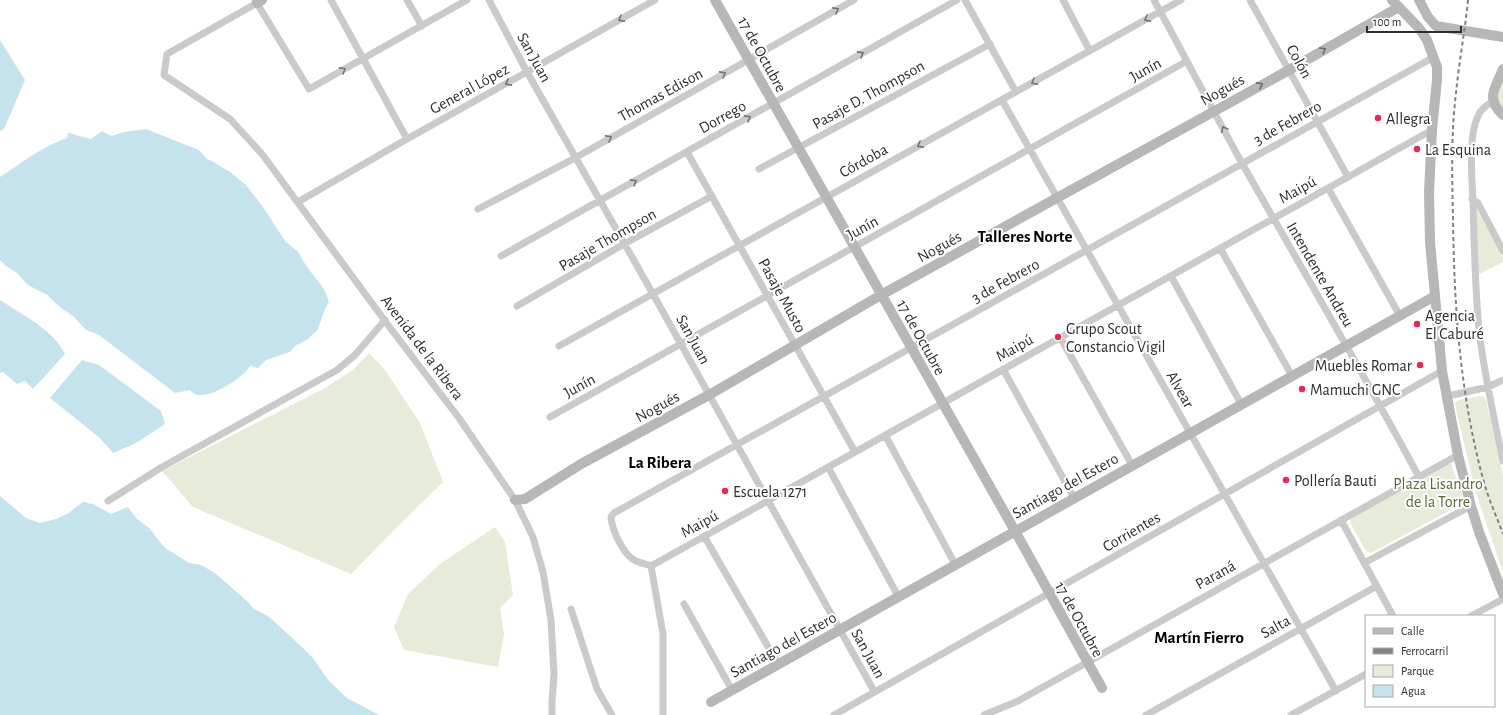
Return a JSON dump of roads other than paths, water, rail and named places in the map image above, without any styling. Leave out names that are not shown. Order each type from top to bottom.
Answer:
[{"type":"street","points":[[331,0],[407,139]]},
{"type":"street","points":[[406,0],[422,26]]},
{"type":"street","points":[[258,1],[309,90],[467,0]]},
{"type":"street","name":"San Juan","points":[[489,0],[527,72],[653,294],[874,691]]},
{"type":"street","name":"General López","points":[[298,202],[655,0]]},
{"type":"street","name":"17 de Octubre","points":[[715,0],[1102,688]]},
{"type":"street","name":"Thomas Edison","points":[[478,209],[576,158],[854,0]]},
{"type":"street","name":"Dorrego","points":[[501,256],[773,104],[948,2],[957,0]]},
{"type":"street","points":[[965,0],[1016,92]]},
{"type":"street","points":[[1063,0],[1090,51]]},
{"type":"street","name":"Intendente Andreu","points":[[1154,0],[1242,163],[1381,405],[1419,477]]},
{"type":"street","name":"Córdoba","points":[[559,346],[1181,0]]},
{"type":"street","name":"Colón","points":[[1250,0],[1348,177]]},
{"type":"street","points":[[1419,0],[1428,17],[1436,26],[1503,37]]},
{"type":"street","name":"Avenida de la Ribera","points":[[258,1],[167,54],[164,75],[230,118],[262,154],[384,320],[459,418],[515,500],[533,537],[543,572],[551,620],[554,674],[552,715]]},
{"type":"street","points":[[1395,3],[1419,28],[1427,40],[1437,67],[1429,192],[1430,242],[1442,371],[1448,396],[1458,455],[1471,506],[1479,532],[1503,594]]},
{"type":"street","name":"Nogués","points":[[515,500],[525,499],[581,464],[709,395],[881,295],[1289,70],[1395,3]]},
{"type":"street","name":"Pasaje D. Thompson","points":[[759,169],[990,44]]},
{"type":"street","name":"3 de Febrero","points":[[651,566],[636,562],[630,556],[615,532],[611,517],[614,513],[1434,57]]},
{"type":"street","name":"Junín","points":[[550,417],[1187,61]]},
{"type":"street","points":[[1503,70],[1492,95],[1493,102],[1503,115]]},
{"type":"street","name":"Alvear","points":[[1002,100],[1336,691]]},
{"type":"street","points":[[1493,102],[1487,104],[1478,116],[1475,126],[1471,166],[1475,266],[1480,331],[1488,387],[1503,461]]},
{"type":"street","name":"Maipú","points":[[651,566],[1432,130]]},
{"type":"street","name":"Pasaje Musto","points":[[687,152],[855,452]]},
{"type":"street","points":[[1328,188],[1400,316]]},
{"type":"street","name":"Pasaje Thompson","points":[[517,306],[624,244],[712,196]]},
{"type":"street","points":[[1472,198],[1478,204],[1503,251]]},
{"type":"street","points":[[1220,248],[1292,376]]},
{"type":"street","points":[[1171,276],[1241,404]]},
{"type":"street","name":"Santiago del Estero","points":[[711,702],[1435,296]]},
{"type":"street","points":[[108,501],[162,467],[337,370],[355,355],[384,320]]},
{"type":"street","points":[[1060,337],[1132,466]]},
{"type":"street","points":[[1003,369],[1074,498]]},
{"type":"street","name":"Corrientes","points":[[834,715],[1442,371]]},
{"type":"street","points":[[1448,396],[1488,387],[1503,380]]},
{"type":"street","points":[[885,435],[955,564]]},
{"type":"street","name":"Paraná","points":[[984,715],[1018,701],[1458,455]]},
{"type":"street","points":[[828,467],[898,596]]},
{"type":"street","points":[[1364,563],[1471,506]]},
{"type":"street","points":[[1341,520],[1392,615]]},
{"type":"street","points":[[704,536],[778,664]]},
{"type":"street","points":[[651,566],[662,634],[663,715]]},
{"type":"street","name":"Salta","points":[[1146,715],[1377,586]]},
{"type":"street","points":[[1473,615],[1503,599]]},
{"type":"street","points":[[684,604],[732,690]]},
{"type":"street","points":[[571,609],[597,689],[612,715]]},
{"type":"street","points":[[1291,715],[1365,675]]},
{"type":"water","points":[[0,40],[25,80],[4,129],[0,131]]},
{"type":"water","points":[[146,129],[199,150],[207,159],[230,172],[246,185],[263,207],[285,241],[298,252],[307,267],[324,289],[329,302],[324,311],[318,329],[308,339],[295,346],[290,352],[266,360],[258,368],[250,366],[241,376],[227,386],[204,395],[198,395],[190,390],[175,393],[99,335],[86,330],[73,316],[61,308],[47,295],[28,285],[17,273],[0,260],[0,177],[41,150],[67,138],[68,133],[91,139],[102,131],[111,136],[124,132]]},
{"type":"water","points":[[0,300],[45,330],[60,345],[65,354],[33,389],[25,381],[17,384],[3,372],[0,373]]},
{"type":"water","points":[[82,360],[99,365],[161,411],[165,424],[136,443],[113,453],[100,438],[50,398]]},
{"type":"water","points":[[0,496],[26,518],[40,523],[56,519],[67,514],[83,502],[93,504],[111,514],[128,507],[136,518],[149,528],[164,547],[189,563],[201,565],[215,573],[254,609],[268,616],[302,647],[312,657],[329,681],[347,698],[379,715],[0,715]]},
{"type":"railway","points":[[1468,0],[1454,108],[1452,170],[1457,318],[1464,386],[1476,453],[1485,486],[1503,534]]},
{"type":"place","name":"Allegra","points":[[1378,118]]},
{"type":"place","name":"La Esquina","points":[[1417,149]]},
{"type":"place","name":"Agencia El Caburé","points":[[1417,324]]},
{"type":"place","name":"Grupo Scout Constancio Vigil","points":[[1058,337]]},
{"type":"place","name":"Muebles Romar","points":[[1420,365]]},
{"type":"place","name":"Mamuchi GNC","points":[[1302,389]]},
{"type":"place","name":"Pollería Bauti","points":[[1286,480]]},
{"type":"place","name":"Escuela 1271","points":[[725,491]]},
{"type":"district","name":"Talleres Norte","points":[[1025,236]]},
{"type":"district","name":"La Ribera","points":[[660,462]]},
{"type":"district","name":"Martín Fierro","points":[[1199,637]]},
{"type":"park label","name":"Plaza Lisandro de la Torre","points":[[1438,492]]}]
